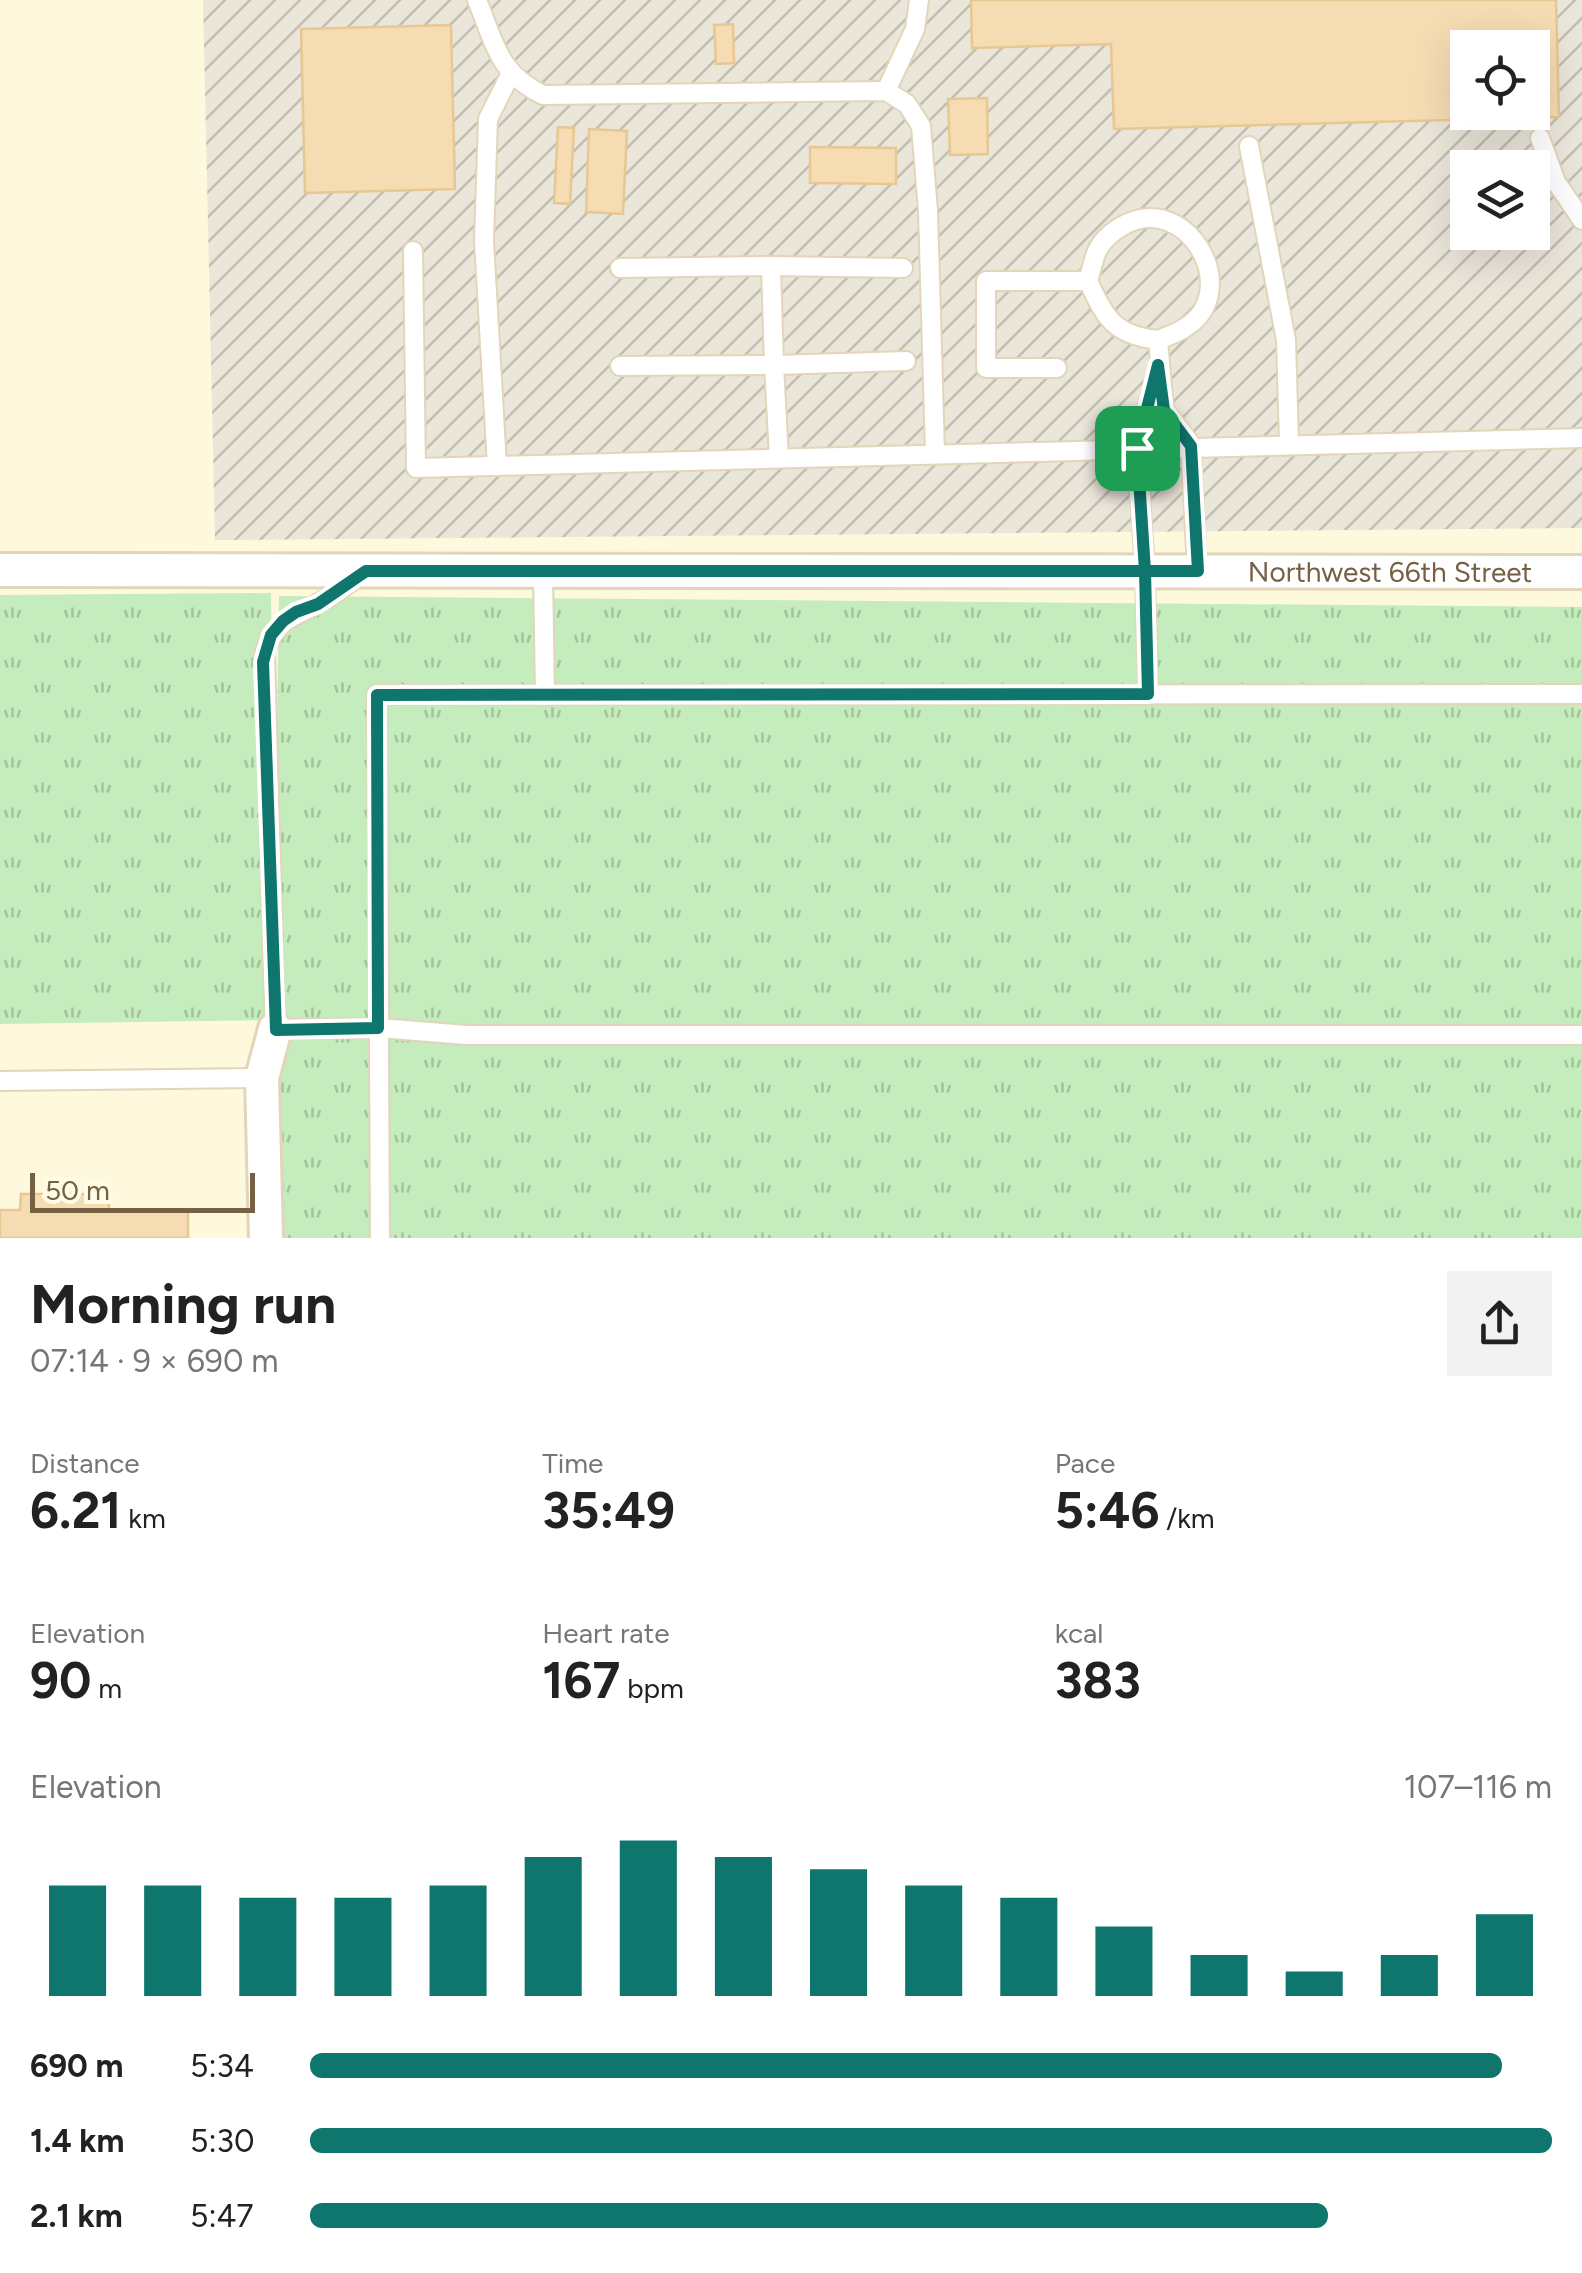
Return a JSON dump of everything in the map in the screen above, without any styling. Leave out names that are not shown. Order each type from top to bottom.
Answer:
[{"type":"street","name":"Northwest 66th Street","points":[[0,570],[1582,572]]},
{"type":"street","points":[[266,1238],[262,1078],[276,1030]]},
{"type":"lane","points":[[477,0],[502,60],[518,82],[543,95],[886,92],[907,104],[921,126],[928,211],[936,453]]},
{"type":"lane","points":[[886,92],[915,30],[919,0]]},
{"type":"lane","points":[[497,466],[484,241],[488,119],[511,72]]},
{"type":"lane","points":[[1540,138],[1556,182],[1582,220]]},
{"type":"lane","points":[[1249,146],[1286,340],[1288,444]]},
{"type":"lane","points":[[1158,217],[1175,223],[1195,241],[1209,264],[1209,298],[1189,326],[1158,340],[1136,337],[1106,318],[1088,281],[1097,251],[1112,232],[1136,218],[1158,217]]},
{"type":"lane","points":[[413,251],[416,468],[1582,438]]},
{"type":"lane","points":[[771,266],[779,458]]},
{"type":"lane","points":[[620,268],[903,268]]},
{"type":"lane","points":[[1056,368],[986,368],[986,281],[1088,281]]},
{"type":"lane","points":[[1158,340],[1164,410],[1191,446],[1198,571]]},
{"type":"lane","points":[[620,366],[906,361]]},
{"type":"lane","points":[[1148,694],[1137,448],[1158,365]]},
{"type":"lane","points":[[366,571],[318,604],[283,621],[271,635],[265,651],[276,1030],[378,1028],[468,1035],[1582,1034]]},
{"type":"lane","points":[[543,572],[546,696]]},
{"type":"lane","points":[[380,1238],[377,695],[1582,694]]},
{"type":"lane","points":[[0,1081],[262,1078]]},
{"type":"shaded area","points":[[203,0],[1582,0],[1582,528],[215,540]]},
{"type":"green space","points":[[271,593],[274,945],[279,596],[1582,607],[1582,1238],[272,1238],[275,1020],[0,1024],[0,595]]},
{"type":"building","points":[[971,0],[1556,0],[1559,117],[1550,117],[1550,30],[1450,30],[1450,120],[1114,129],[1111,44],[972,48]]},
{"type":"building","points":[[733,24],[734,63],[716,64],[714,25]]},
{"type":"building","points":[[451,25],[455,189],[305,193],[301,29]]},
{"type":"building","points":[[987,98],[988,154],[950,155],[948,99]]},
{"type":"building","points":[[558,127],[574,128],[570,204],[554,203]]},
{"type":"building","points":[[589,129],[627,131],[623,214],[586,212]]},
{"type":"building","points":[[810,147],[896,148],[896,184],[810,183]]},
{"type":"building","points":[[21,1194],[109,1194],[109,1210],[188,1211],[188,1238],[0,1238],[0,1210],[20,1210]]},
{"type":"route","points":[[1137,448],[1145,571],[1148,694],[377,695],[378,1028],[276,1030],[263,662],[271,635],[296,612],[318,604],[366,571],[543,572],[850,571],[1145,571],[1198,571],[1191,446],[1164,410],[1158,365],[1137,448]]}]
